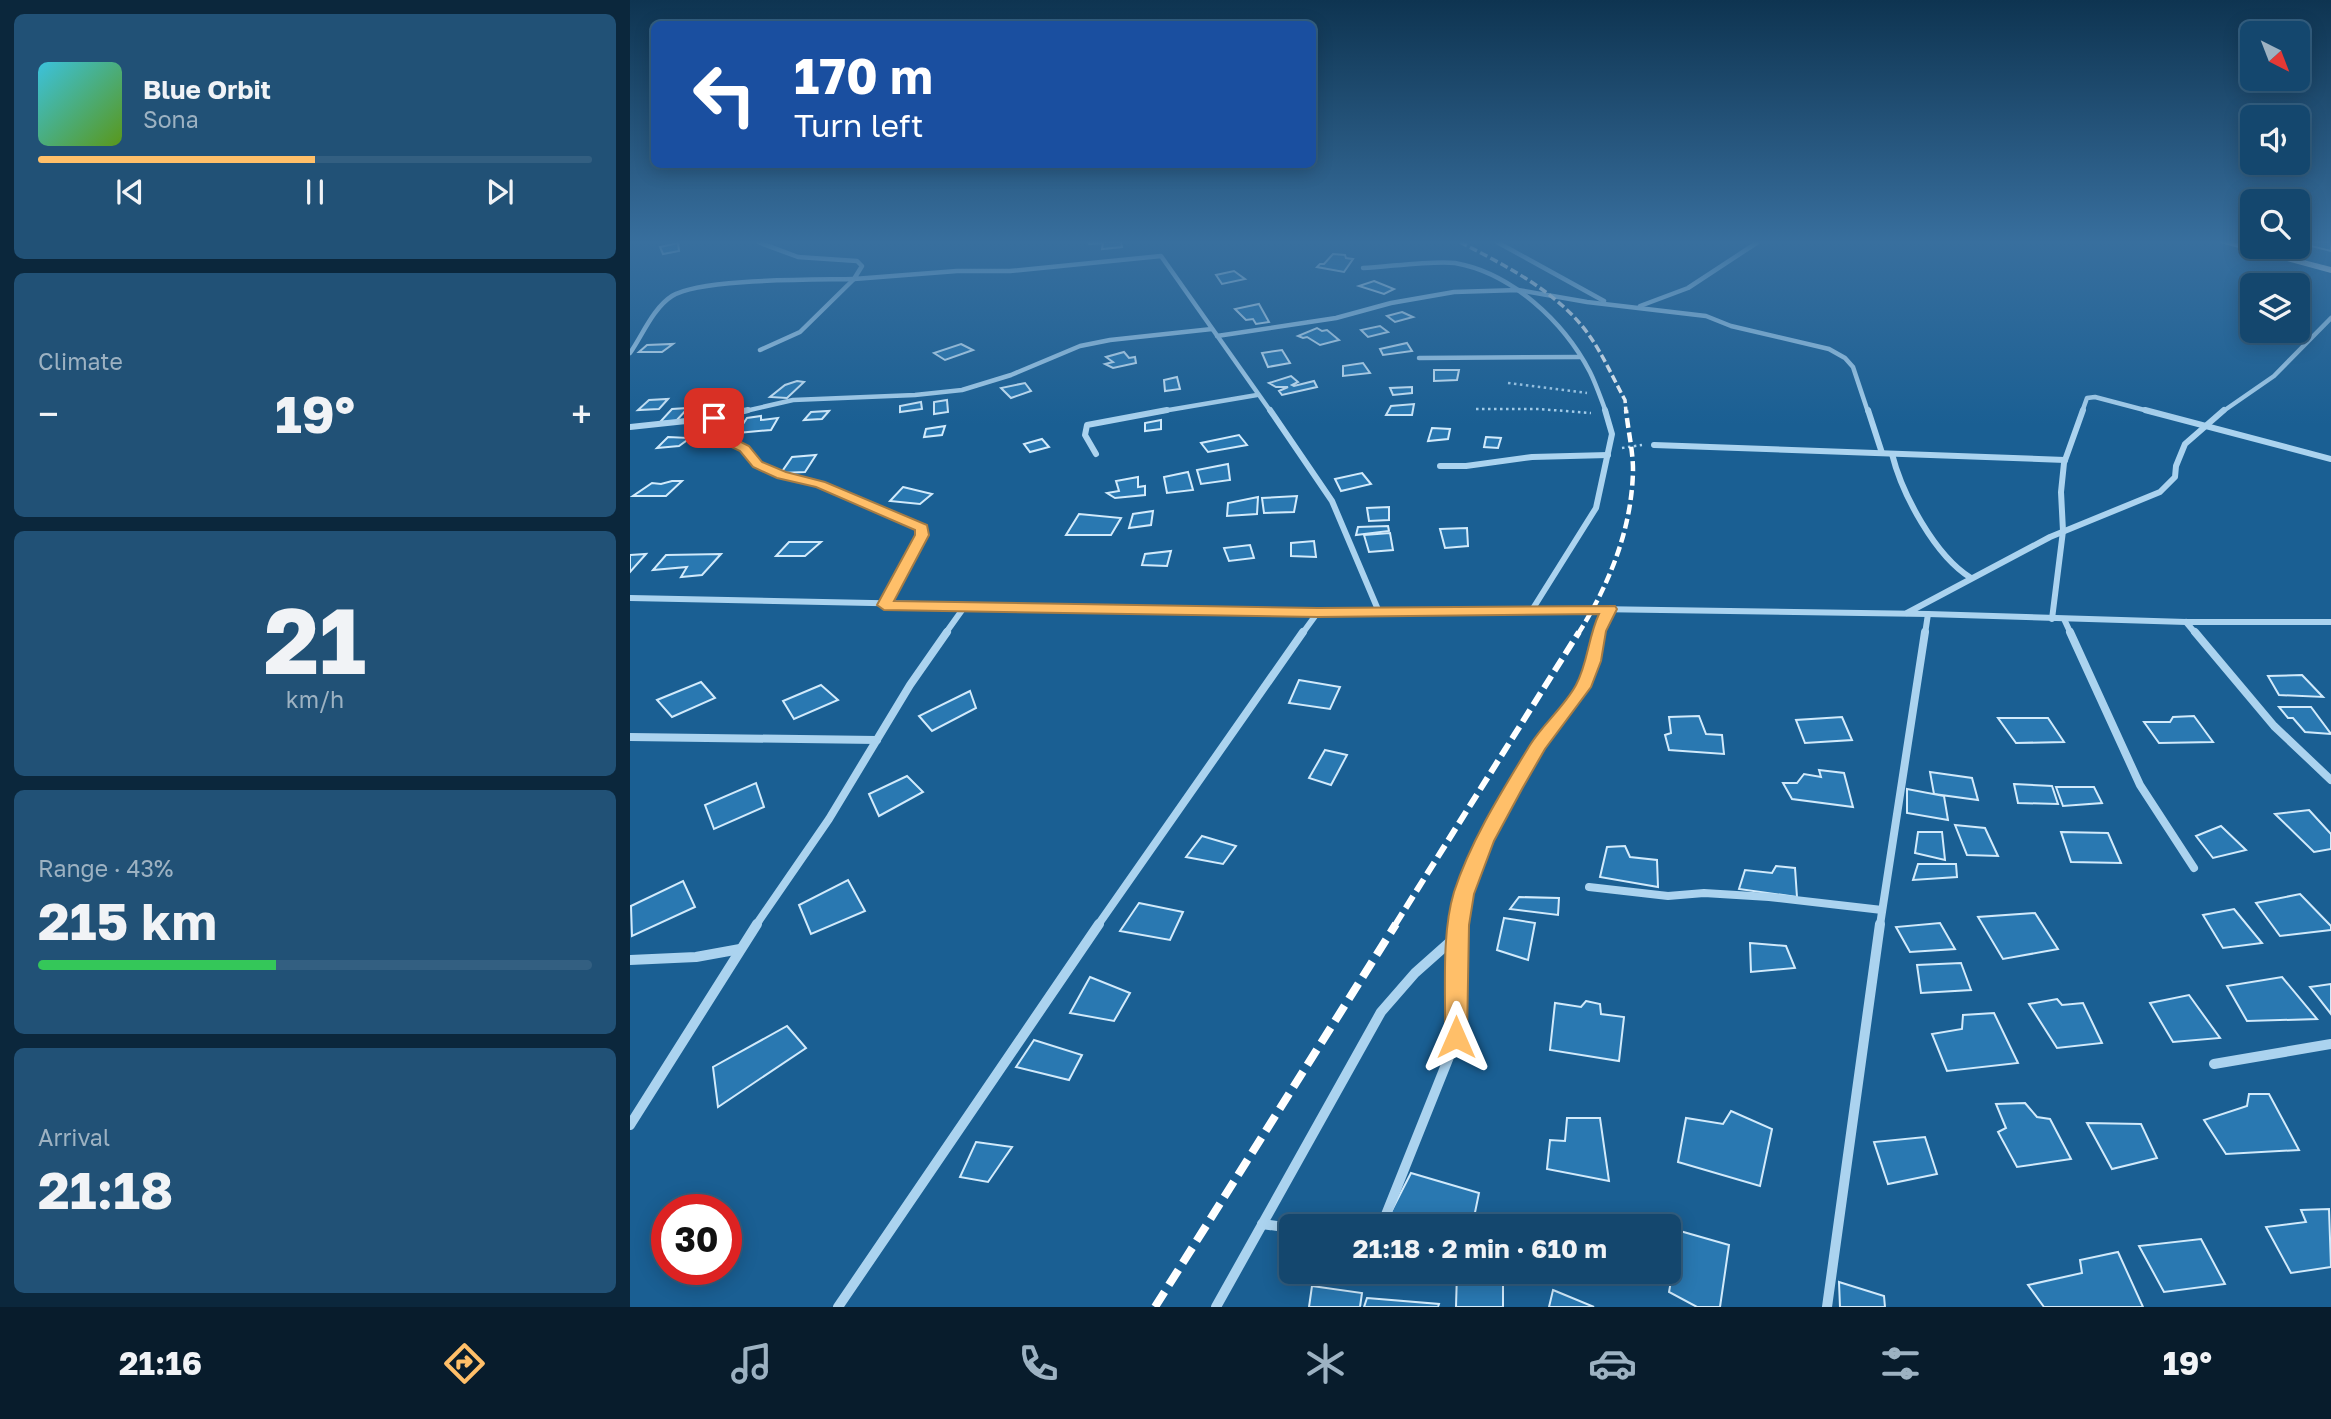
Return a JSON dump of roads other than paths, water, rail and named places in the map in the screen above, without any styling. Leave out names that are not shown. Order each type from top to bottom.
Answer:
[{"type":"street","points":[[630,353],[666,303]]},
{"type":"street","points":[[760,349],[800,332],[830,303]]},
{"type":"street","points":[[1195,303],[1332,501],[1379,612]]},
{"type":"street","points":[[1217,337],[1336,318],[1391,303]]},
{"type":"street","points":[[1532,610],[1596,508],[1612,435],[1600,394],[1580,357],[1549,317],[1533,303]]},
{"type":"street","points":[[1602,303],[1706,316],[1731,326],[1805,342],[1845,358],[1853,367],[1882,453]]},
{"type":"street","points":[[1610,303],[1615,305]]},
{"type":"street","points":[[1635,307],[1646,303]]},
{"type":"street","points":[[1905,614],[2063,531],[2149,499],[2169,486],[2175,477],[2176,466],[2185,444],[2220,413],[2274,376],[2331,318]]},
{"type":"street","points":[[630,427],[714,418],[793,400],[915,396],[962,390],[1011,375],[1080,346],[1101,341],[1212,329]]},
{"type":"street","points":[[1419,358],[1580,357]]},
{"type":"street","points":[[1096,454],[1085,435],[1086,428],[1091,423],[1258,395]]},
{"type":"street","points":[[2052,619],[2063,531],[2061,492],[2065,460],[2084,401],[2089,398],[2331,459]]},
{"type":"street","points":[[714,418],[719,436],[745,449],[757,464],[782,475],[820,485],[922,528],[922,535],[884,605]]},
{"type":"street","points":[[1654,445],[2065,460]]},
{"type":"street","points":[[1440,466],[1609,453]]},
{"type":"street","points":[[1892,454],[1896,470],[1929,530],[1953,565],[1971,578]]},
{"type":"street","points":[[630,598],[1318,612],[1609,609],[1928,614],[2186,622],[2331,622]]},
{"type":"street","points":[[630,1125],[740,949],[829,819],[910,685],[965,606]]},
{"type":"street","points":[[1386,1214],[1453,1047],[1458,925],[1464,894],[1485,841],[1539,745],[1583,687],[1593,661],[1598,631],[1609,609]]},
{"type":"street","points":[[838,1307],[1162,830],[1318,612]]},
{"type":"street","points":[[1827,1307],[1882,910],[1928,614]]},
{"type":"street","points":[[2064,619],[2134,773],[2194,868]]},
{"type":"street","points":[[2186,622],[2274,726],[2329,775]]},
{"type":"street","points":[[630,737],[877,740]]},
{"type":"street","points":[[1589,887],[1668,896],[1704,893],[1769,897],[1882,910]]},
{"type":"street","points":[[1216,1307],[1381,1012],[1415,973],[1451,941],[1458,925]]},
{"type":"street","points":[[630,960],[696,957],[740,949]]},
{"type":"street","points":[[2214,1064],[2331,1044]]},
{"type":"street","points":[[1262,1223],[1279,1226]]},
{"type":"railway","points":[[1559,303],[1579,322],[1596,345],[1625,400],[1626,412]]},
{"type":"railway","points":[[1578,634],[1609,576],[1628,514],[1633,470],[1626,410]]},
{"type":"railway","points":[[1395,925],[1579,632]]},
{"type":"railway","points":[[1155,1307],[1396,924]]}]
